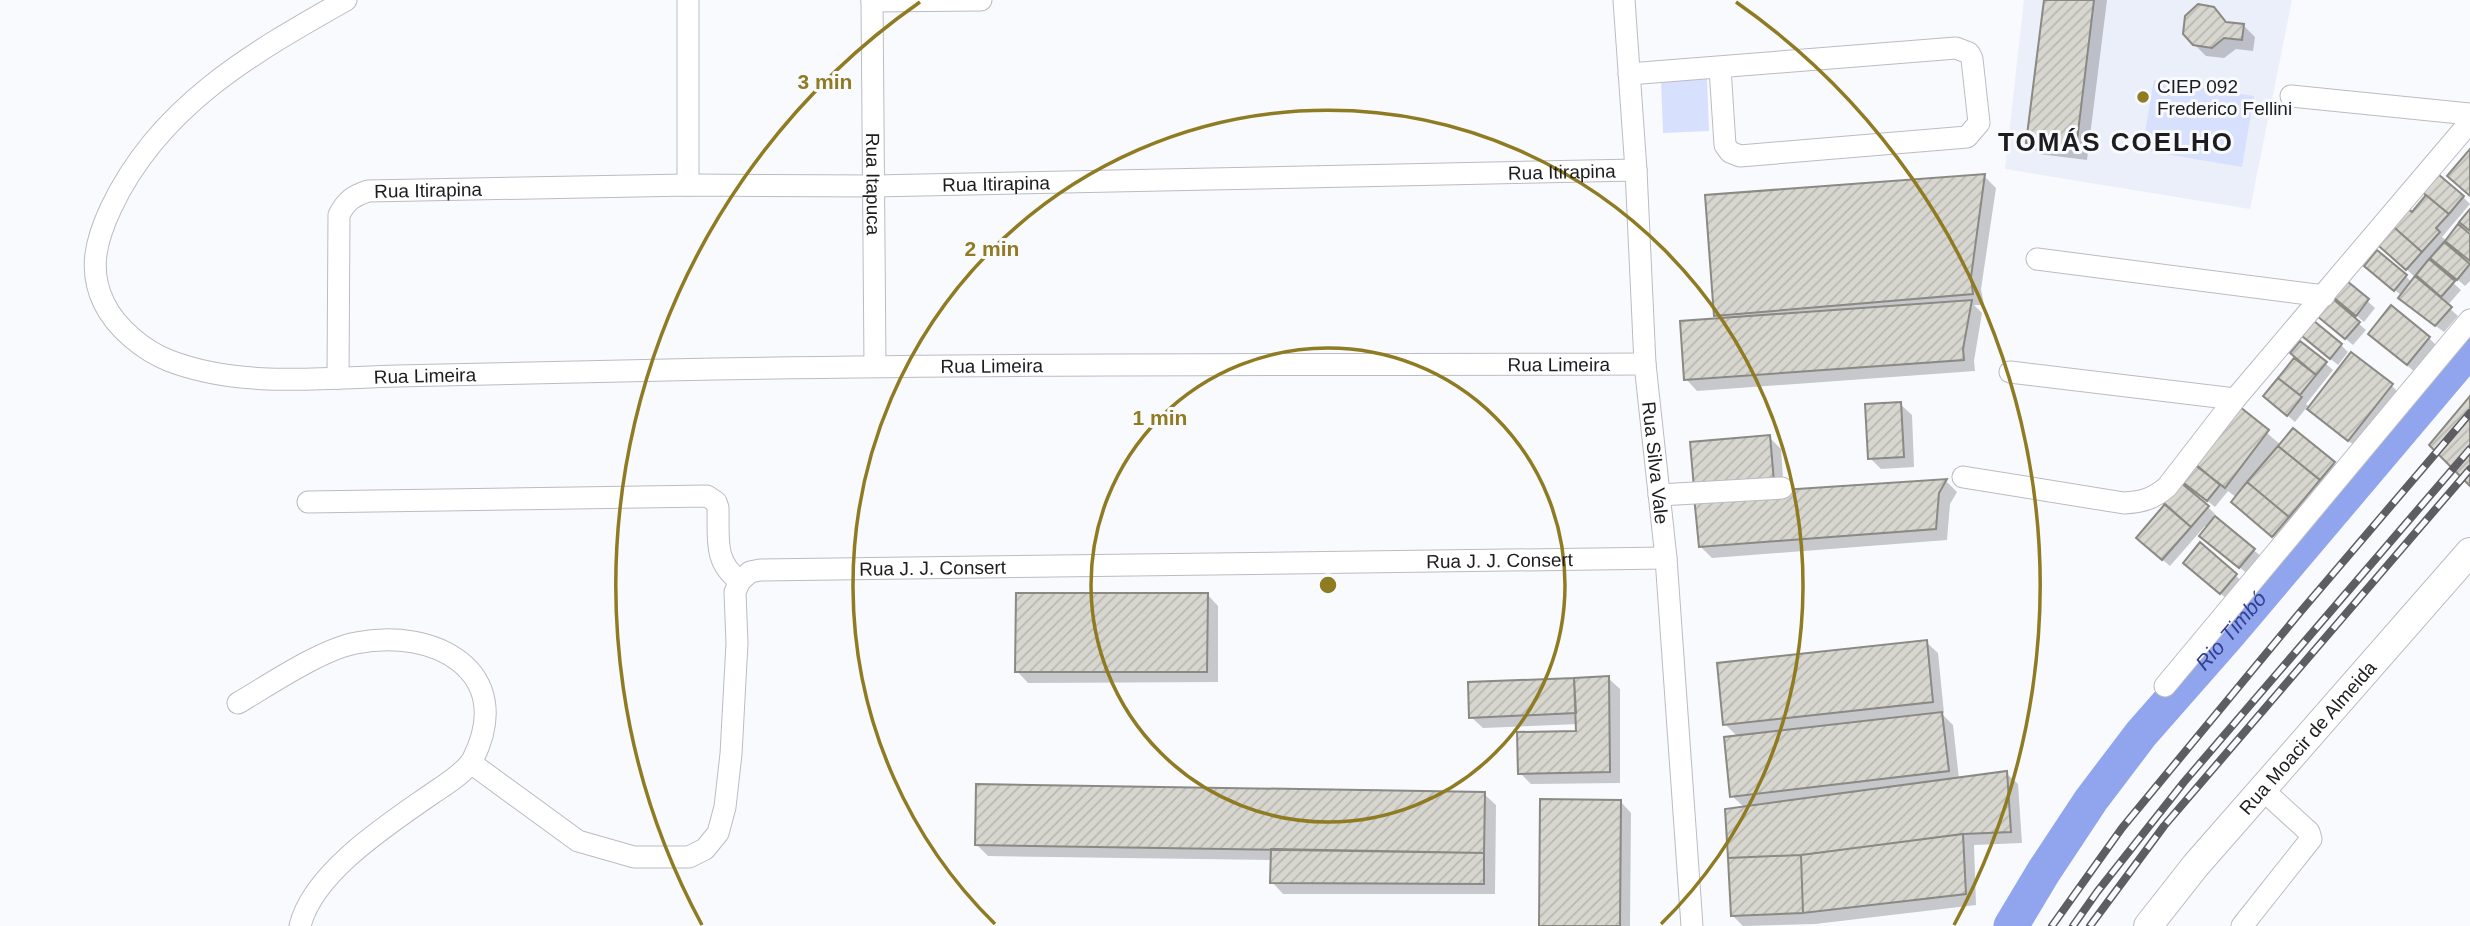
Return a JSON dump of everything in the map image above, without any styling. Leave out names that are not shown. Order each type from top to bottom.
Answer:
[{"type":"main road","name":"Rua Moacir de Almeida","points":[[2148,926],[2196,866],[2470,552]]},
{"type":"street","name":"Rua Limeira","points":[[346,0],[273,41],[233,67],[198,96],[167,126],[140,158],[120,190],[103,226],[94,259],[96,287],[111,317],[134,338],[163,358],[198,370],[239,377],[338,378],[875,366],[1645,365]]},
{"type":"street","points":[[688,0],[688,185]]},
{"type":"street","points":[[872,0],[981,0]]},
{"type":"street","name":"Rua Itapuca","points":[[872,0],[875,366]]},
{"type":"street","name":"Rua Silva Vale","points":[[1624,0],[1636,170],[1645,365],[1666,558],[1692,926]]},
{"type":"street","points":[[1629,74],[1956,48],[1963,50],[1972,59],[1979,123],[1967,137],[1740,156],[1730,152],[1725,145],[1720,68]]},
{"type":"street","points":[[2291,96],[2470,114]]},
{"type":"street","points":[[1963,477],[2124,503],[2142,502],[2155,496],[2167,487],[2235,399],[2470,122]]},
{"type":"street","name":"Rua Itirapina","points":[[338,378],[339,215],[345,204],[355,195],[381,190],[688,185],[874,186],[1636,170]]},
{"type":"street","points":[[2038,259],[2324,296]]},
{"type":"street","points":[[2165,686],[2470,320]]},
{"type":"street","points":[[2010,372],[2235,399]]},
{"type":"street","points":[[1659,495],[1782,488]]},
{"type":"street","points":[[308,502],[707,496],[716,502],[722,564],[740,581],[736,592],[737,643],[731,754],[725,807],[718,833],[705,849],[689,857],[634,857],[578,841],[471,763]]},
{"type":"street","name":"Rua J. J. Consert","points":[[740,581],[750,572],[760,570],[1666,558]]},
{"type":"street","points":[[237,703],[332,650],[354,643],[379,640],[425,643],[447,651],[467,668],[480,687],[487,708],[485,731],[471,763],[346,860],[320,886],[305,909],[300,926]]},
{"type":"street","points":[[2242,926],[2311,839],[2309,832],[2263,790]]},
{"type":"shaded area","name":"CIEP 092 Frederico Fellini","points":[[2024,0],[2292,0],[2250,209],[2005,169]]},
{"type":"shaded area","points":[[1707,79],[1709,131],[1663,133],[1661,80]]},
{"type":"shaded area","points":[[2154,80],[2254,96],[2242,167],[2142,150]]},
{"type":"building","points":[[2044,0],[2094,0],[2076,149],[2026,143]]},
{"type":"building","points":[[2198,4],[2214,7],[2226,22],[2244,24],[2242,40],[2224,38],[2212,48],[2193,45],[2183,34],[2185,16]]},
{"type":"building","points":[[2470,149],[2470,196],[2447,176]]},
{"type":"building","points":[[1985,174],[1971,277],[1973,294],[1714,316],[1705,195]]},
{"type":"building","points":[[2438,174],[2464,196],[2449,214],[2422,192]]},
{"type":"building","points":[[2426,195],[2449,214],[2436,228],[2440,232],[2422,252],[2388,222],[2403,205],[2412,212]]},
{"type":"building","points":[[2470,209],[2470,231],[2459,222]]},
{"type":"building","points":[[2388,222],[2422,252],[2406,270],[2372,240]]},
{"type":"building","points":[[2458,224],[2470,234],[2470,261],[2445,241]]},
{"type":"building","points":[[2444,242],[2470,264],[2457,280],[2430,258]]},
{"type":"building","points":[[2377,250],[2407,275],[2394,291],[2364,266]]},
{"type":"building","points":[[2429,259],[2455,281],[2441,297],[2416,275]]},
{"type":"building","points":[[2415,276],[2452,307],[2435,326],[2398,298]]},
{"type":"building","points":[[2347,281],[2369,299],[2356,316],[2333,297]]},
{"type":"building","points":[[2333,299],[2360,322],[2345,339],[2317,316]]},
{"type":"building","points":[[1972,300],[1963,349],[1964,360],[1684,380],[1680,321]]},
{"type":"building","points":[[2391,305],[2430,337],[2407,365],[2368,334]]},
{"type":"building","points":[[2314,321],[2342,344],[2330,359],[2302,336]]},
{"type":"building","points":[[2300,341],[2327,362],[2316,375],[2290,353]]},
{"type":"building","points":[[2351,352],[2393,384],[2348,441],[2307,409]]},
{"type":"building","points":[[2294,358],[2316,375],[2300,395],[2278,378]]},
{"type":"building","points":[[2278,378],[2302,397],[2287,416],[2263,396]]},
{"type":"building","points":[[2470,396],[2470,486],[2429,445]]},
{"type":"building","points":[[1901,402],[1904,457],[1868,459],[1865,404]]},
{"type":"building","points":[[2235,403],[2269,430],[2225,488],[2190,461]]},
{"type":"building","points":[[2293,428],[2335,462],[2320,480],[2278,446]]},
{"type":"building","points":[[1770,435],[1774,482],[1694,488],[1690,442]]},
{"type":"building","points":[[2278,446],[2320,480],[2289,517],[2247,482]]},
{"type":"building","points":[[2194,463],[2220,485],[2207,501],[2180,480]]},
{"type":"building","points":[[1947,479],[1939,493],[1936,529],[1699,547],[1694,496]]},
{"type":"building","points":[[2180,482],[2209,506],[2191,527],[2163,503]]},
{"type":"building","points":[[2247,482],[2289,517],[2272,537],[2231,502]]},
{"type":"building","points":[[2165,504],[2191,527],[2162,560],[2136,538]]},
{"type":"building","points":[[2215,516],[2255,549],[2239,568],[2199,536]]},
{"type":"building","points":[[2200,542],[2237,574],[2220,594],[2183,563]]},
{"type":"building","points":[[1016,593],[1208,593],[1207,672],[1015,672]]},
{"type":"building","points":[[1927,640],[1933,702],[1723,725],[1717,663]]},
{"type":"building","points":[[1609,676],[1610,772],[1518,774],[1517,732],[1576,731],[1574,678]]},
{"type":"building","points":[[1574,678],[1576,713],[1469,718],[1468,682]]},
{"type":"building","points":[[1942,712],[1949,771],[1730,797],[1724,737]]},
{"type":"building","points":[[2007,771],[2011,832],[1963,834],[1801,855],[1728,858],[1725,809]]},
{"type":"building","points":[[976,784],[1485,792],[1484,853],[975,845]]},
{"type":"building","points":[[1540,799],[1621,800],[1620,926],[1539,926]]},
{"type":"building","points":[[1963,834],[1966,894],[1803,913],[1801,855]]},
{"type":"building","points":[[1271,849],[1484,853],[1484,884],[1270,883]]},
{"type":"building","points":[[1801,855],[1803,913],[1731,916],[1728,858]]},
{"type":"waterway","name":"Rio Timbó","points":[[2011,926],[2091,800],[2141,734],[2470,349]]},
{"type":"railway","points":[[2052,926],[2122,828],[2302,610],[2470,413]]},
{"type":"railway","points":[[2073,926],[2184,782],[2470,449]]},
{"type":"railway","points":[[2090,926],[2164,826],[2470,469]]},
{"type":"place","name":"CIEP 092 Frederico Fellini","points":[[2143,97]]},
{"type":"district","name":"TOMÁS COELHO","points":[[2116,142]]}]
